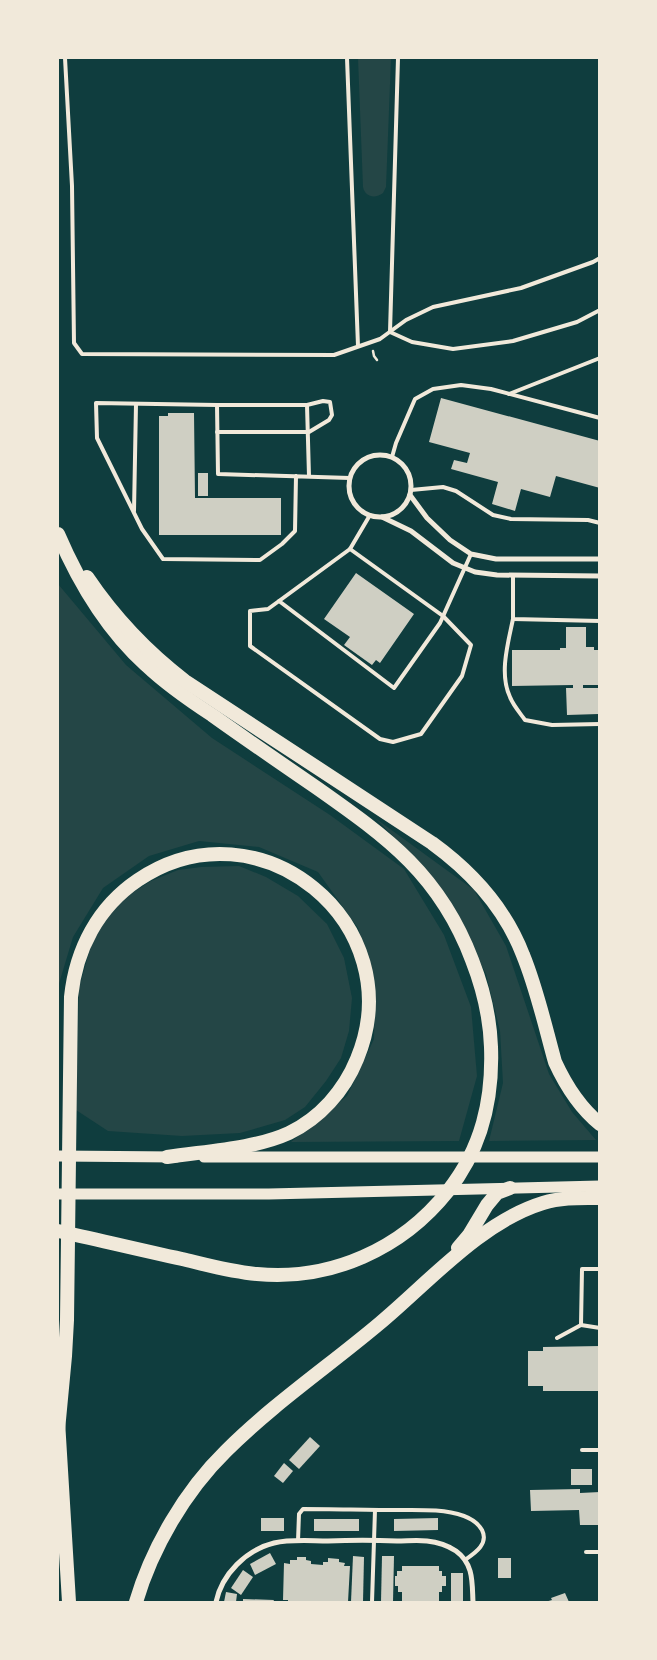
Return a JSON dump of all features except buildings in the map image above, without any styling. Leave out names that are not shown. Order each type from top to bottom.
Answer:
[{"type":"highway","points":[[58,525],[80,565],[111,610],[129,632],[167,667],[185,682],[432,843],[461,866],[486,892],[507,922],[523,954],[555,1062],[561,1075],[575,1099],[600,1124]]},
{"type":"highway","points":[[58,534],[81,584],[96,607],[112,628],[145,664],[178,692],[366,822],[402,853],[428,880],[444,904],[468,950],[482,988],[489,1021],[491,1043],[488,1105],[472,1153],[456,1181],[423,1218],[387,1246],[354,1261],[320,1271],[299,1274],[256,1274],[58,1231]]},
{"type":"highway","points":[[69,1602],[58,1425],[65,1356],[71,997],[76,965],[81,950],[97,921],[118,896],[144,876],[158,869],[180,861],[204,856],[228,855],[251,858],[281,867],[295,874],[319,891],[339,912],[362,956],[366,974],[368,1007],[364,1038],[354,1067],[346,1081],[326,1106],[303,1125],[290,1132],[251,1145],[167,1157]]},
{"type":"highway","points":[[444,1266],[468,1236],[487,1205],[497,1193],[510,1188]]},
{"type":"highway","points":[[136,1602],[158,1545],[177,1513],[224,1453],[253,1425],[381,1322],[444,1266],[495,1226],[544,1202],[564,1198],[600,1198]]},
{"type":"main road","points":[[58,1156],[600,1157]]},
{"type":"main road","points":[[58,1194],[269,1194],[600,1186]]},
{"type":"street","points":[[382,517],[390,516],[405,504],[410,492],[410,477],[400,462],[392,457],[375,455],[366,458],[354,470],[350,478],[349,487],[355,504],[362,511],[370,515],[382,517],[411,531],[444,557],[464,568],[487,574],[513,576],[600,576]]},
{"type":"street","points":[[410,492],[427,518],[450,540],[471,554],[509,559],[600,559]]},
{"type":"street","points":[[216,1602],[223,1583],[243,1558],[275,1542],[373,1540],[426,1541],[442,1544],[456,1551],[465,1560],[472,1575],[473,1602]]},
{"type":"lane","points":[[65,58],[72,186],[74,343],[82,354],[334,355],[380,339],[406,320],[433,306],[521,288],[600,258]]},
{"type":"lane","points":[[347,58],[358,346]]},
{"type":"lane","points":[[390,332],[398,58]]},
{"type":"lane","points":[[390,332],[412,342],[453,349],[513,341],[577,322],[600,310]]},
{"type":"lane","points":[[509,394],[600,358]]},
{"type":"lane","points":[[392,457],[396,443],[416,399],[433,389],[461,385],[491,389],[600,418]]},
{"type":"lane","points":[[217,432],[309,432],[328,420],[332,415],[332,407],[330,402],[323,401],[307,405],[96,403],[97,438],[142,529],[164,559],[260,560],[282,544],[295,531],[296,476]]},
{"type":"lane","points":[[134,513],[136,404]]},
{"type":"lane","points":[[217,405],[218,474],[350,478]]},
{"type":"lane","points":[[307,405],[309,476]]},
{"type":"lane","points":[[410,492],[443,488],[456,491],[493,515],[510,519],[588,520],[600,523]]},
{"type":"lane","points":[[350,549],[443,616],[471,646],[462,676],[421,734],[393,742],[380,739],[250,646],[250,611],[268,610],[350,549],[370,515]]},
{"type":"lane","points":[[279,602],[394,688],[440,623],[471,554]]},
{"type":"lane","points":[[513,576],[513,619],[507,648],[505,677],[510,697],[525,720],[552,725],[600,724]]},
{"type":"lane","points":[[513,619],[600,621]]},
{"type":"lane","points":[[581,1325],[582,1269],[600,1269]]},
{"type":"lane","points":[[557,1338],[581,1325],[600,1328]]},
{"type":"lane","points":[[582,1450],[600,1450]]},
{"type":"lane","points":[[298,1541],[299,1514],[303,1509],[438,1511],[458,1514],[474,1521],[480,1526],[484,1534],[484,1541],[478,1551],[465,1560]]},
{"type":"lane","points":[[372,1602],[375,1510]]},
{"type":"lane","points":[[586,1552],[600,1552]]},
{"type":"path","points":[[370,361],[374,356]]},
{"type":"shaded area","points":[[358,58],[391,58],[386,187],[383,193],[377,196],[368,195],[363,187]]},
{"type":"shaded area","points":[[58,584],[126,665],[212,738],[330,815],[404,869],[444,935],[471,1007],[477,1076],[459,1141],[291,1142],[347,1096],[374,1039],[375,981],[358,928],[318,872],[259,847],[199,841],[149,856],[103,888],[73,937],[58,987]]},
{"type":"shaded area","points":[[375,818],[474,890],[506,946],[549,1074],[572,1112],[596,1140],[489,1141],[503,1083],[500,1031],[486,974],[464,931],[404,847]]},
{"type":"shaded area","points":[[239,866],[266,877],[298,896],[327,924],[344,958],[352,998],[349,1031],[341,1058],[326,1081],[305,1107],[285,1120],[240,1133],[182,1136],[108,1131],[76,1110],[79,988],[94,935],[122,899],[151,881],[178,870]]}]
